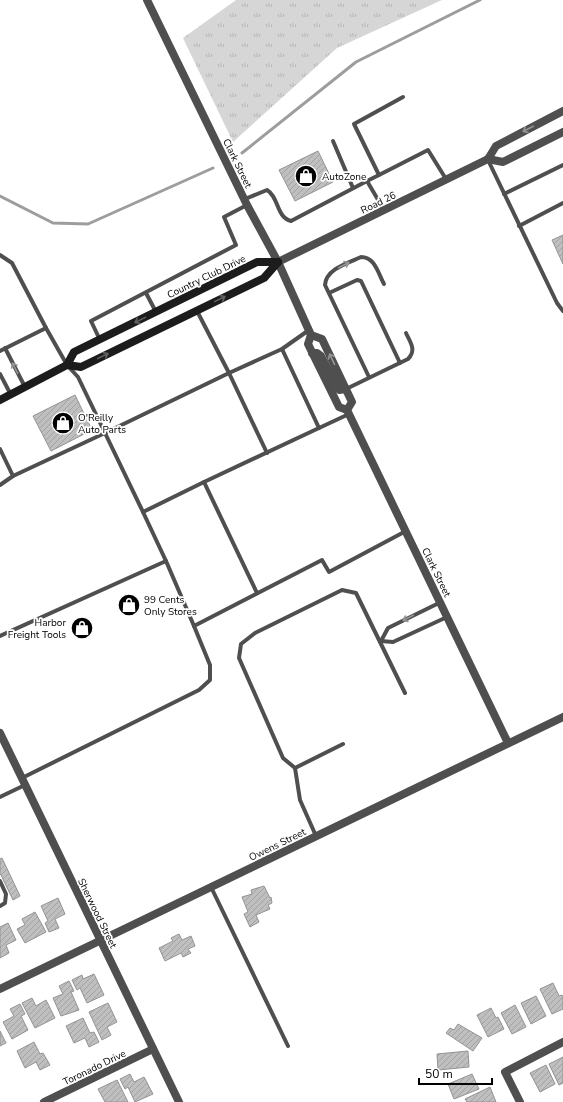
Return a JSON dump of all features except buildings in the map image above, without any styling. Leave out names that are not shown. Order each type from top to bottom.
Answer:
[{"type":"main road","name":"Country Club Drive","points":[[0,400],[67,365],[74,352],[257,262],[278,262]]},
{"type":"main road","name":"Country Club Drive","points":[[67,365],[81,367],[197,311],[264,278],[278,262]]},
{"type":"street","name":"Clark Street","points":[[147,0],[246,202],[278,262],[310,333],[308,344],[338,407],[348,412],[448,616],[508,743]]},
{"type":"street","name":"Road 26","points":[[278,262],[488,159],[496,146],[563,111]]},
{"type":"street","name":"Road 26","points":[[488,159],[503,162],[563,132]]},
{"type":"street","name":"Clark Street","points":[[310,333],[322,339],[346,388],[352,402],[348,412]]},
{"type":"street","points":[[312,353],[317,353],[321,356],[339,390],[346,388]]},
{"type":"street","name":"Owens Street","points":[[0,989],[563,717]]},
{"type":"street","name":"Sherwood Street","points":[[0,733],[179,1102]]},
{"type":"street","points":[[520,1102],[505,1072],[563,1042]]},
{"type":"street","name":"Toronado Drive","points":[[44,1102],[153,1049]]},
{"type":"lane","points":[[379,175],[354,124],[403,97]]},
{"type":"lane","points":[[332,141],[353,188]]},
{"type":"lane","points":[[100,340],[90,321],[236,245],[224,217],[267,190],[272,193],[281,215],[286,220],[291,221],[428,150],[446,180]]},
{"type":"lane","points":[[488,159],[519,226],[557,303],[563,311]]},
{"type":"lane","points":[[504,194],[563,165]]},
{"type":"lane","points":[[367,181],[384,210]]},
{"type":"lane","points":[[519,226],[563,204]]},
{"type":"lane","points":[[0,255],[12,263],[67,365],[78,377],[166,561],[210,665],[210,680],[198,690],[23,781],[0,797]]},
{"type":"lane","points":[[369,377],[325,285],[325,278],[329,273],[361,257],[367,257],[372,260],[384,284]]},
{"type":"lane","points":[[329,293],[357,280],[361,281],[400,362]]},
{"type":"lane","points":[[146,293],[156,312]]},
{"type":"lane","points":[[197,311],[267,452]]},
{"type":"lane","points":[[0,351],[46,328]]},
{"type":"lane","points":[[0,485],[13,476],[282,349],[310,333]]},
{"type":"lane","points":[[346,388],[412,355],[413,348],[406,333]]},
{"type":"lane","points":[[5,348],[25,388]]},
{"type":"lane","points":[[282,349],[319,428]]},
{"type":"lane","points":[[0,374],[11,395]]},
{"type":"lane","points":[[143,512],[319,428],[348,412]]},
{"type":"lane","points":[[0,449],[13,476]]},
{"type":"lane","points":[[204,482],[257,593]]},
{"type":"lane","points":[[194,626],[322,560],[329,572],[406,531]]},
{"type":"lane","points":[[0,636],[166,561]]},
{"type":"lane","points":[[316,836],[300,800],[294,768],[283,758],[239,658],[241,644],[255,634],[342,590],[356,593],[381,641],[405,693]]},
{"type":"lane","points":[[381,641],[388,628],[441,602]]},
{"type":"lane","points":[[381,641],[393,642],[448,616]]},
{"type":"lane","points":[[294,768],[343,744]]},
{"type":"lane","points":[[0,881],[6,894],[5,903],[0,906]]},
{"type":"lane","points":[[211,887],[288,1046]]},
{"type":"green space","points":[[236,0],[442,0],[337,48],[233,142],[183,38]]},
{"type":"waterway","points":[[242,153],[356,62],[480,0]]},
{"type":"waterway","points":[[0,196],[53,223],[88,224],[213,168]]},
{"type":"place","name":"AutoZone","points":[[306,176]]},
{"type":"place","name":"O'Reilly Auto Parts","points":[[63,423]]},
{"type":"place","name":"99 Cents Only Stores","points":[[129,605]]},
{"type":"place","name":"Harbor Freight Tools","points":[[82,628]]}]
